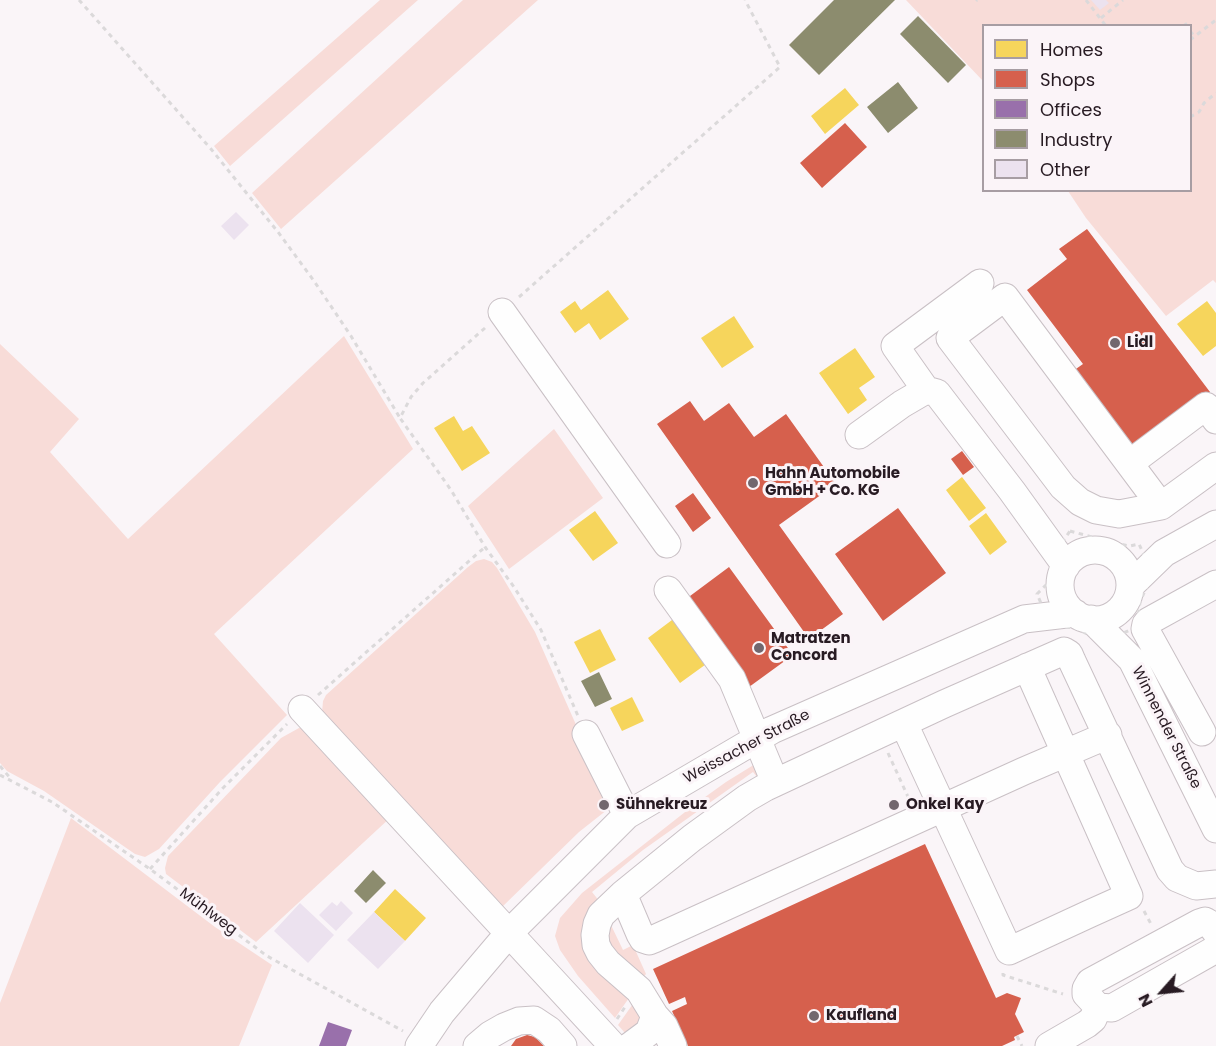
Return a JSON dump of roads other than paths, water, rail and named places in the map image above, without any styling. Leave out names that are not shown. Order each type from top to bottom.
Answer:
[{"type":"street","name":"Weissacher Straße","points":[[980,283],[895,346],[1062,559]]},
{"type":"street","points":[[1161,506],[1005,297],[950,338],[1063,487],[1080,502],[1096,510],[1119,514],[1161,506],[1216,466]]},
{"type":"street","points":[[502,312],[667,544]]},
{"type":"street","points":[[859,435],[902,404],[932,392]]},
{"type":"street","points":[[1130,463],[1206,406],[1216,420]]},
{"type":"street","points":[[1028,513],[1063,487]]},
{"type":"street","name":"Weissacher Straße","points":[[420,1044],[442,1012],[509,933],[627,815],[756,739],[1037,613],[1083,616],[1101,620],[1111,616],[1142,572],[1216,524]]},
{"type":"street","name":"Weissacher Straße","points":[[1062,559],[1105,553],[1142,572]]},
{"type":"street","name":"Weissacher Straße","points":[[1037,613],[1062,559]]},
{"type":"street","points":[[1062,559],[1064,600],[1083,616]]},
{"type":"street","points":[[1119,635],[1142,572]]},
{"type":"street","points":[[1175,747],[1209,728],[1145,629],[1146,624],[1216,584]]},
{"type":"street","points":[[668,590],[732,679],[775,782]]},
{"type":"street","name":"Winnender Straße","points":[[1083,616],[1119,635],[1216,829]]},
{"type":"street","points":[[673,1046],[664,1026],[639,990],[600,953],[596,945],[595,934],[601,915],[622,894],[692,838],[747,798],[775,782],[1064,651],[1069,654],[1170,870],[1177,878],[1196,886],[1216,884]]},
{"type":"street","points":[[904,724],[1009,951],[1129,896],[1027,667]]},
{"type":"street","points":[[302,709],[613,1046]]},
{"type":"street","points":[[586,734],[627,815]]},
{"type":"street","points":[[622,894],[640,934],[649,941],[1065,752],[1108,735]]},
{"type":"street","points":[[1049,1046],[1093,1019],[1092,1000],[1086,989],[1090,982],[1199,922],[1205,921],[1216,932]]},
{"type":"street","points":[[1092,1000],[1112,1008],[1216,949]]},
{"type":"street","points":[[630,1046],[649,1032],[655,1016]]},
{"type":"street","points":[[477,1046],[504,1027],[519,1021],[534,1020],[549,1030],[563,1046]]},
{"type":"place","name":"Lidl","points":[[1115,343]]},
{"type":"place","name":"Hahn Automobile GmbH + Co. KG","points":[[753,483]]},
{"type":"place","name":"Matratzen Concord","points":[[759,648]]},
{"type":"place","name":"Sühnekreuz","points":[[604,805]]},
{"type":"place","name":"Onkel Kay","points":[[894,805]]},
{"type":"place","name":"Kaufland","points":[[814,1016]]}]
